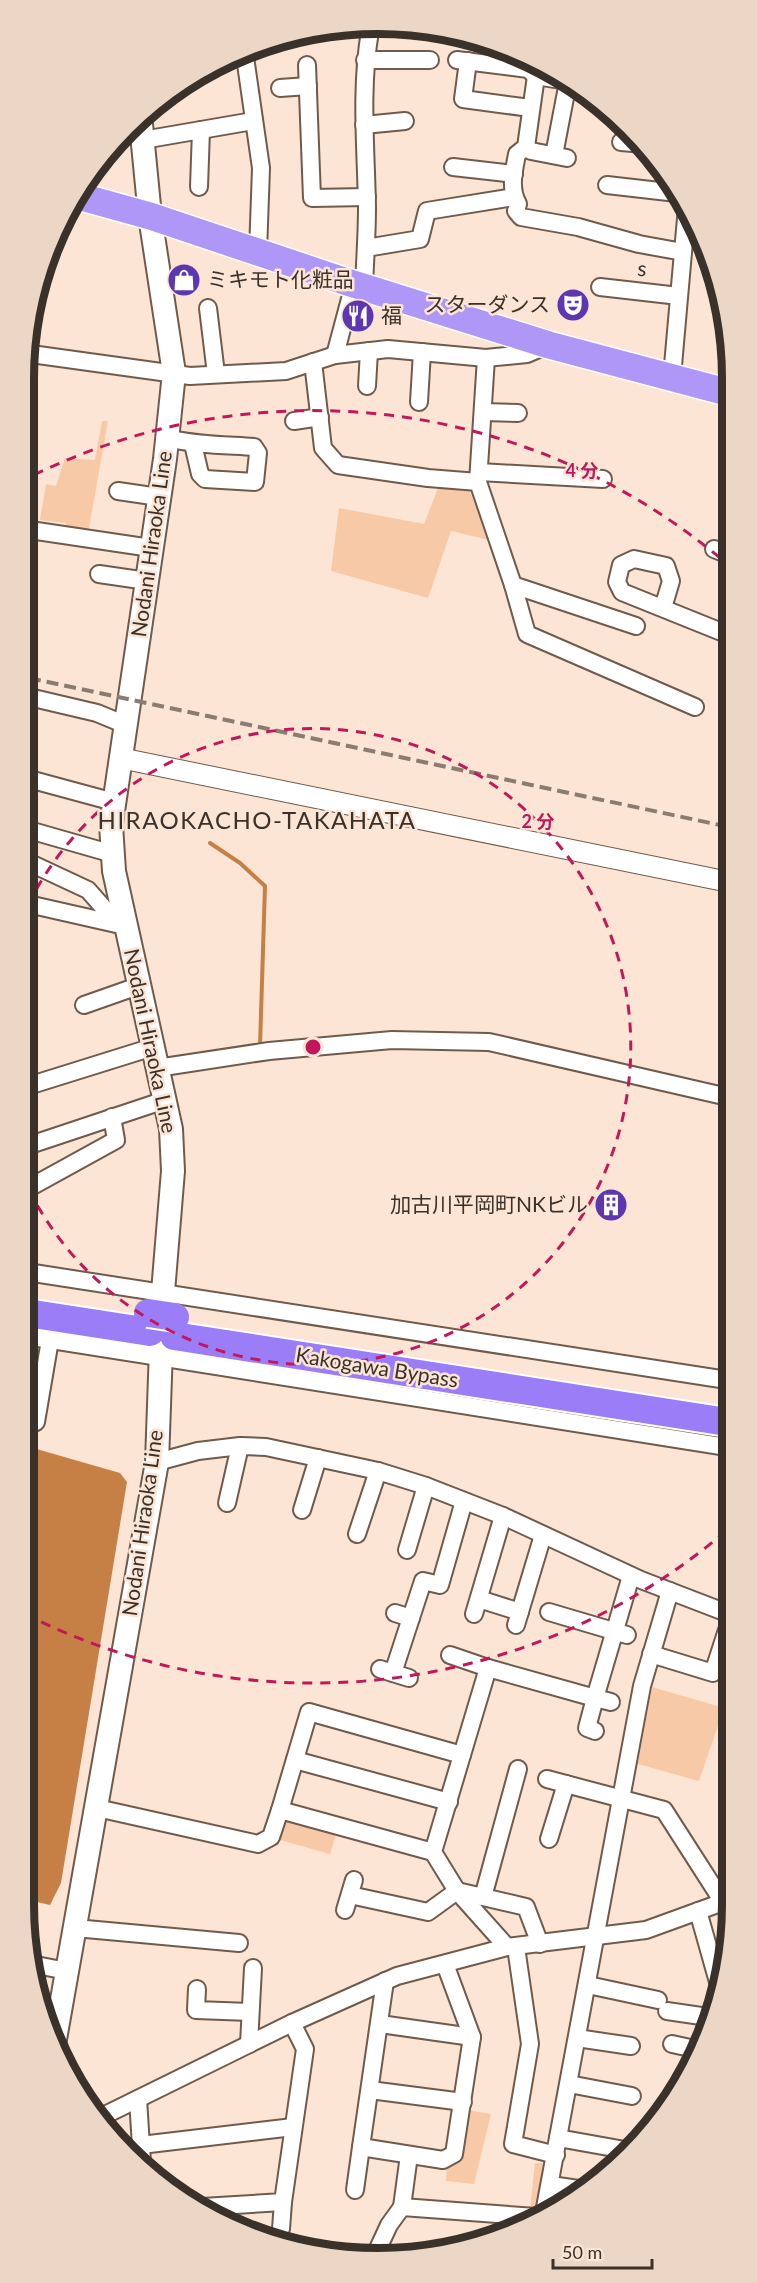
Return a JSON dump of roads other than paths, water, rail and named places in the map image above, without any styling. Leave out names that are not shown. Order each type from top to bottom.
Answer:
[{"type":"highway","points":[[86,198],[150,216],[549,345],[722,391]]},
{"type":"highway","name":"Kakogawa Bypass","points":[[34,1296],[162,1325],[722,1421]]},
{"type":"highway","name":"Kakogawa Bypass","points":[[34,1314],[162,1325],[722,1402]]},
{"type":"main road","name":"Nodani Hiraoka Line","points":[[57,2026],[157,1462],[162,1325],[173,1171],[171,1129],[114,871],[111,825],[159,498],[174,373],[150,216],[142,132]]},
{"type":"street","points":[[335,355],[359,285],[366,248],[365,60],[369,34]]},
{"type":"street","points":[[365,60],[410,67],[430,60]]},
{"type":"street","points":[[247,61],[264,87]]},
{"type":"street","points":[[530,108],[463,99],[463,61],[528,69],[536,76],[544,77]]},
{"type":"street","points":[[307,65],[312,198],[366,197]]},
{"type":"street","points":[[536,76],[526,147],[517,154],[514,174],[512,194],[518,204],[516,211],[521,217],[578,227],[639,244],[683,252]]},
{"type":"street","points":[[264,87],[308,86]]},
{"type":"street","points":[[258,252],[261,168],[253,121],[264,87]]},
{"type":"street","points":[[526,147],[531,151],[560,156],[567,90]]},
{"type":"street","points":[[142,132],[201,130],[253,121]]},
{"type":"street","points":[[364,125],[405,121]]},
{"type":"street","points":[[199,187],[201,130]]},
{"type":"street","points":[[621,142],[629,143]]},
{"type":"street","points":[[453,167],[514,174]]},
{"type":"street","points":[[607,185],[668,192]]},
{"type":"street","points":[[366,248],[420,240],[427,211],[514,197]]},
{"type":"street","points":[[672,377],[686,223]]},
{"type":"street","name":"s","points":[[600,287],[679,296]]},
{"type":"street","points":[[208,308],[216,375]]},
{"type":"street","points":[[35,355],[190,376],[286,371],[335,355],[388,348],[486,358],[527,354],[549,345]]},
{"type":"street","points":[[367,386],[369,351]]},
{"type":"street","points":[[419,402],[422,352]]},
{"type":"street","points":[[486,358],[479,477],[527,634],[695,707]]},
{"type":"street","points":[[313,362],[323,448],[338,465],[428,478],[603,479]]},
{"type":"street","points":[[483,412],[518,413]]},
{"type":"street","points":[[294,421],[320,417]]},
{"type":"street","points":[[167,438],[193,444],[254,447],[258,453],[255,482],[229,487],[205,478],[200,474],[193,444]]},
{"type":"street","points":[[118,491],[159,498]]},
{"type":"street","points":[[34,531],[151,549]]},
{"type":"street","points":[[99,574],[147,581]]},
{"type":"street","points":[[513,585],[613,623],[636,626]]},
{"type":"street","points":[[663,608],[722,632]]},
{"type":"street","points":[[34,698],[97,712],[126,725]]},
{"type":"street","points":[[120,758],[722,881]]},
{"type":"street","points":[[34,780],[114,802]]},
{"type":"street","points":[[34,831],[112,854]]},
{"type":"street","points":[[34,865],[88,890],[110,915],[125,926]]},
{"type":"street","points":[[34,907],[67,921],[125,926]]},
{"type":"street","points":[[84,1005],[138,986]]},
{"type":"street","points":[[34,1085],[155,1057],[269,1051],[392,1040],[489,1042],[722,1095]]},
{"type":"street","points":[[34,1144],[165,1100]]},
{"type":"street","points":[[34,1185],[116,1140],[112,1118]]},
{"type":"street","points":[[34,1275],[162,1325],[722,1446]]},
{"type":"street","points":[[34,1337],[50,1340],[162,1325],[722,1379]]},
{"type":"street","points":[[36,1422],[47,1402],[50,1340]]},
{"type":"street","points":[[157,1462],[198,1451],[240,1446],[266,1447],[378,1471],[426,1486],[503,1516],[631,1576],[722,1611]]},
{"type":"street","points":[[227,1503],[240,1446]]},
{"type":"street","points":[[302,1510],[318,1458]]},
{"type":"street","points":[[357,1534],[378,1471]]},
{"type":"street","points":[[407,1550],[426,1486]]},
{"type":"street","points":[[394,1673],[403,1616],[423,1581],[441,1585],[464,1501]]},
{"type":"street","points":[[503,1516],[477,1606],[518,1619],[543,1534]]},
{"type":"street","points":[[595,1731],[587,1728],[603,1700],[621,1634],[631,1576]]},
{"type":"street","points":[[546,2204],[642,1686],[670,1591]]},
{"type":"street","points":[[549,1612],[621,1634]]},
{"type":"street","points":[[651,1654],[713,1673],[722,1645]]},
{"type":"street","points":[[450,1655],[603,1700]]},
{"type":"street","points":[[433,1852],[489,1668]]},
{"type":"street","points":[[97,1808],[258,1844],[271,1837],[309,1712],[462,1755]]},
{"type":"street","points":[[295,1760],[449,1802]]},
{"type":"street","points":[[483,1897],[505,1796],[518,1769]]},
{"type":"street","points":[[547,1779],[664,1810],[722,1897]]},
{"type":"street","points":[[549,1839],[566,1784]]},
{"type":"street","points":[[280,1810],[433,1852],[457,1891],[511,1947],[530,2044],[513,2144],[556,2155]]},
{"type":"street","points":[[350,1895],[429,1912],[457,1891],[526,1906],[540,1944]]},
{"type":"street","points":[[106,2114],[292,2022],[397,1976],[511,1947],[646,1930],[722,1902]]},
{"type":"street","points":[[698,1911],[716,1974]]},
{"type":"street","points":[[75,1928],[153,1941],[203,1933],[239,1942]]},
{"type":"street","points":[[361,2147],[443,2160],[454,2154],[472,2037],[445,1964]]},
{"type":"street","points":[[40,1966],[67,1971]]},
{"type":"street","points":[[249,2044],[253,1968]]},
{"type":"street","points":[[355,2190],[385,1981]]},
{"type":"street","points":[[588,1985],[704,2016]]},
{"type":"street","points":[[197,1989],[190,2010],[250,2012]]},
{"type":"street","points":[[281,2229],[304,2049],[292,2022]]},
{"type":"street","points":[[380,2024],[472,2037]]},
{"type":"street","points":[[578,2038],[631,2046]]},
{"type":"street","points":[[672,2044],[691,2048]]},
{"type":"street","points":[[568,2084],[632,2096]]},
{"type":"street","points":[[370,2090],[463,2102]]},
{"type":"street","points":[[138,2098],[142,2154]]},
{"type":"street","points":[[141,2145],[293,2127]]},
{"type":"street","points":[[558,2138],[621,2149]]},
{"type":"street","points":[[378,2248],[389,2225],[402,2207],[409,2155]]},
{"type":"street","points":[[550,2185],[573,2188]]},
{"type":"street","points":[[214,2206],[283,2202]]},
{"type":"street","points":[[402,2207],[524,2216]]},
{"type":"waterway","points":[[210,843],[240,863],[265,886],[260,1046]]},
{"type":"railway","points":[[34,679],[722,826]]},
{"type":"place","name":"ミキモト化粧品","points":[[184,280]]},
{"type":"place","name":"スターダンス","points":[[573,305]]},
{"type":"place","name":"福","points":[[358,316]]},
{"type":"place","name":"加古川平岡町NKビル","points":[[611,1205]]},
{"type":"district","name":"HIRAOKACHO-TAKAHATA","points":[[257,821]]}]
